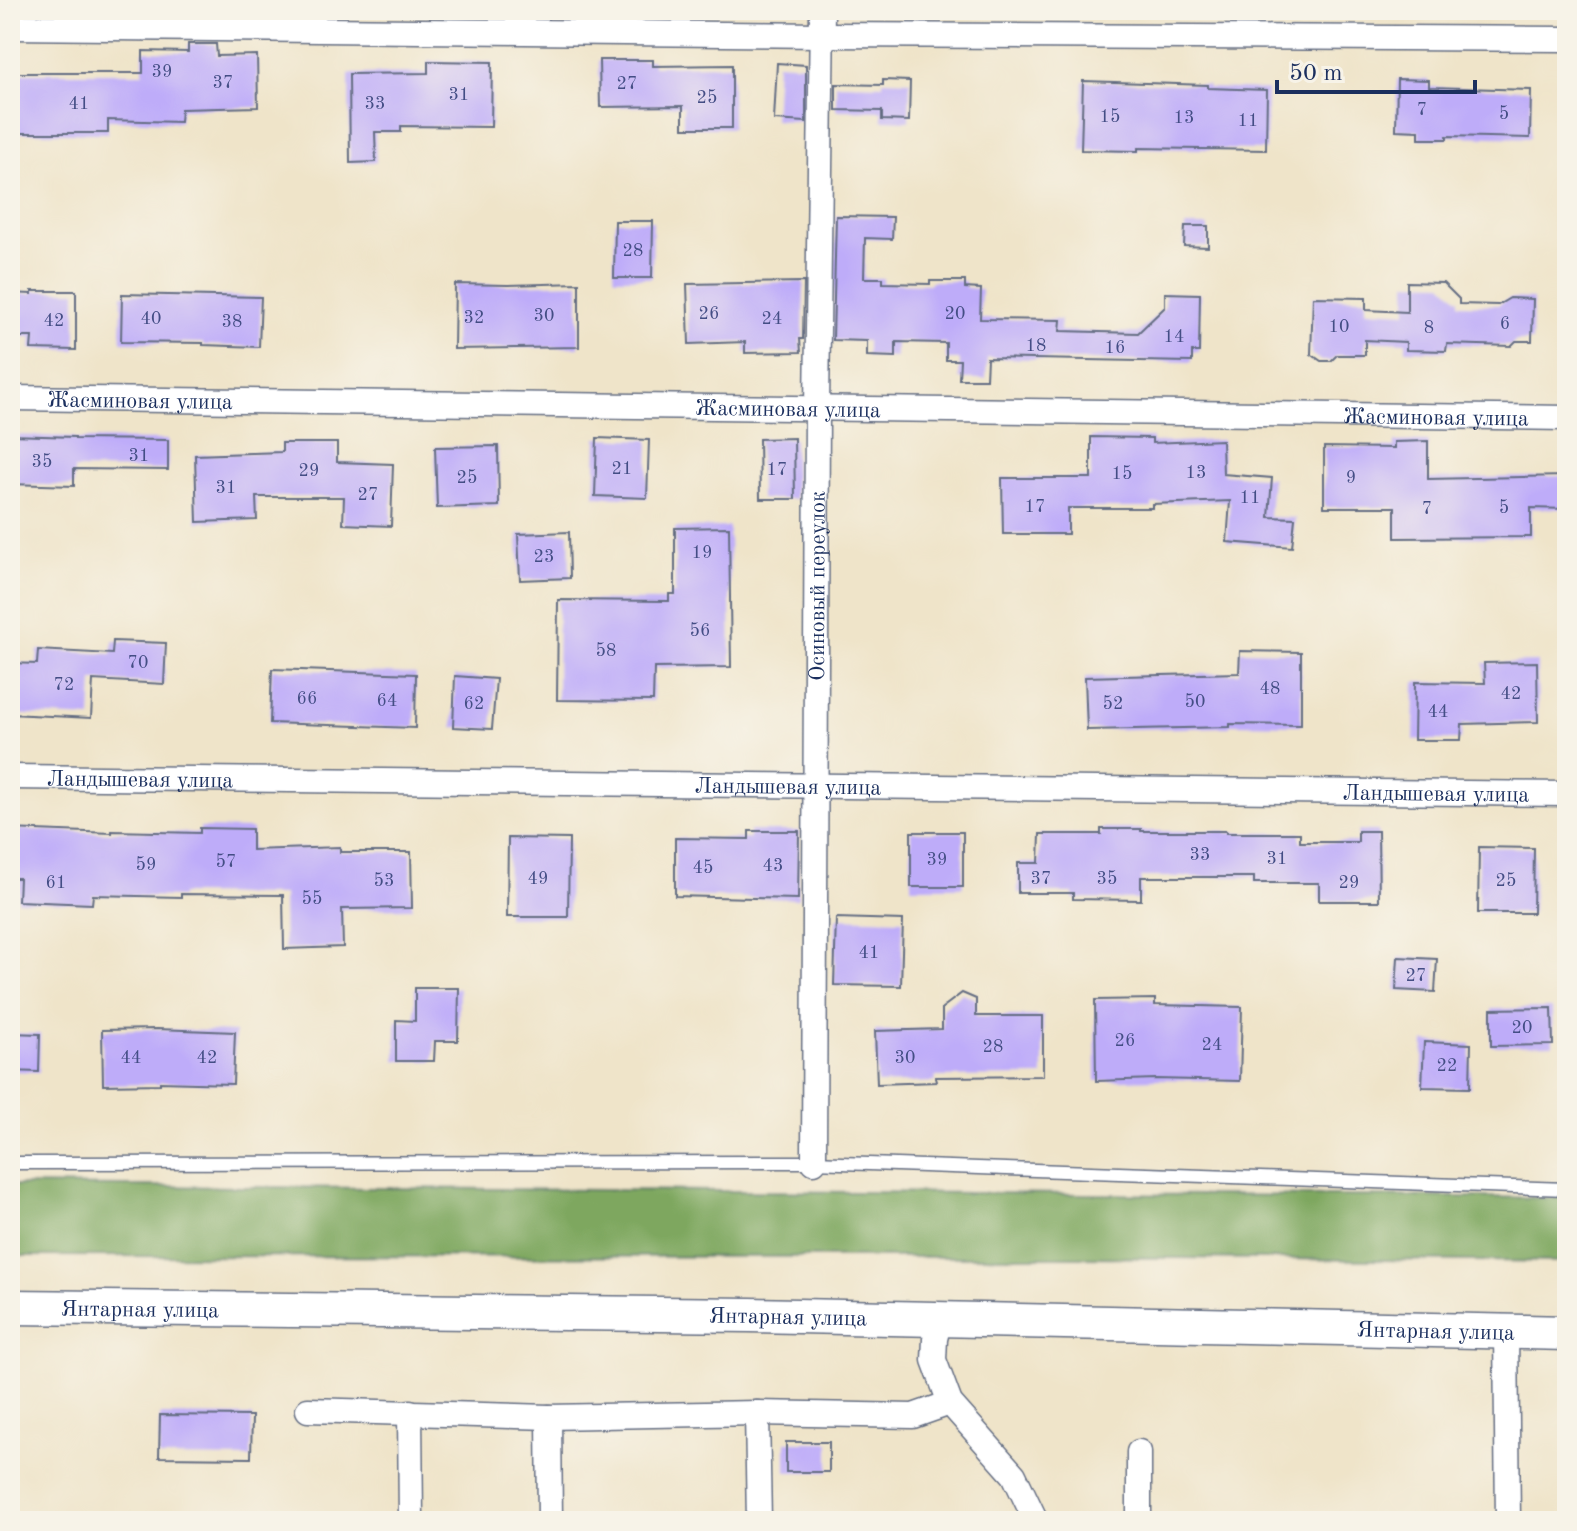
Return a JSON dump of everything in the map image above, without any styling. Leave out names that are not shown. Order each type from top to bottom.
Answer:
[{"type":"street","name":"Осиновый переулок","points":[[814,1162],[822,10]]},
{"type":"street","points":[[10,27],[1567,39]]},
{"type":"street","name":"Жасминовая улица","points":[[10,398],[1567,418]]},
{"type":"street","name":"Ландышевая улица","points":[[10,777],[1567,794]]},
{"type":"street","name":"Янтарная улица","points":[[10,1307],[940,1318],[1567,1333]]},
{"type":"street","points":[[940,1318],[934,1360],[950,1403],[1014,1475],[1036,1521]]},
{"type":"street","points":[[1506,1331],[1508,1521]]},
{"type":"street","points":[[308,1410],[549,1417],[757,1413],[913,1416],[950,1403]]},
{"type":"street","points":[[410,1412],[411,1521]]},
{"type":"street","points":[[757,1413],[759,1521]]},
{"type":"street","points":[[549,1417],[550,1521]]},
{"type":"street","points":[[1139,1452],[1139,1521]]},
{"type":"lane","points":[[10,1163],[814,1162],[1567,1189]]},
{"type":"green space","points":[[10,1185],[1567,1198],[1567,1262],[1082,1257],[10,1256]]},
{"type":"building","points":[[188,44],[216,44],[217,56],[257,55],[258,107],[181,109],[180,122],[108,120],[108,133],[10,133],[10,73],[143,73],[143,51],[188,52]]},
{"type":"building","points":[[599,60],[653,60],[653,66],[732,65],[732,128],[683,128],[683,106],[600,107]]},
{"type":"building","points":[[428,61],[492,62],[491,127],[401,126],[401,132],[375,132],[376,162],[350,163],[349,74],[428,73]]},
{"type":"building","points":[[777,63],[806,65],[806,122],[774,120]]},
{"type":"building","points":[[1397,79],[1429,80],[1429,87],[1531,90],[1530,138],[1447,136],[1447,139],[1419,139],[1419,131],[1396,130]]},
{"type":"building","points":[[883,80],[910,81],[909,121],[882,120],[882,111],[836,110],[836,84],[883,85]]},
{"type":"building","points":[[1083,81],[1267,90],[1266,150],[1081,150]]},
{"type":"building","points":[[836,216],[893,217],[892,239],[865,238],[864,278],[883,278],[883,283],[965,281],[965,288],[981,289],[980,319],[1061,320],[1060,331],[1138,333],[1165,307],[1165,293],[1200,294],[1199,352],[1192,352],[1192,362],[987,358],[986,379],[959,379],[960,360],[946,360],[946,343],[896,342],[896,357],[867,356],[867,341],[833,340]]},
{"type":"building","points":[[615,221],[653,221],[652,278],[614,278]]},
{"type":"building","points":[[1185,226],[1208,226],[1208,247],[1184,246]]},
{"type":"building","points":[[804,282],[801,352],[745,353],[745,342],[689,344],[687,284]]},
{"type":"building","points":[[1407,282],[1443,283],[1459,299],[1459,304],[1498,305],[1510,298],[1533,299],[1532,341],[1516,341],[1511,346],[1447,344],[1446,351],[1406,350],[1406,342],[1365,340],[1365,355],[1337,355],[1331,361],[1321,361],[1311,354],[1313,297],[1366,298],[1366,310],[1407,312]]},
{"type":"building","points":[[579,283],[579,347],[454,349],[455,284]]},
{"type":"building","points":[[32,291],[76,291],[76,350],[31,349],[32,337],[10,337],[10,293],[32,294]]},
{"type":"building","points":[[122,294],[261,297],[259,347],[121,342]]},
{"type":"building","points":[[10,435],[168,440],[168,470],[74,469],[74,486],[10,484]]},
{"type":"building","points":[[1091,437],[1152,438],[1152,443],[1222,440],[1223,474],[1272,478],[1269,517],[1295,518],[1292,547],[1227,542],[1230,501],[1152,504],[1152,508],[1068,508],[1068,534],[1003,534],[1002,478],[1091,478]]},
{"type":"building","points":[[597,438],[649,440],[647,498],[595,496]]},
{"type":"building","points":[[794,438],[795,499],[760,499],[759,439]]},
{"type":"building","points":[[1428,441],[1428,479],[1567,476],[1567,509],[1531,508],[1531,537],[1395,538],[1395,507],[1324,507],[1324,447],[1394,448],[1394,442]]},
{"type":"building","points":[[282,443],[337,443],[337,462],[393,464],[391,526],[343,524],[344,497],[256,497],[257,520],[197,522],[195,455],[282,452]]},
{"type":"building","points":[[498,446],[499,506],[437,508],[435,447]]},
{"type":"building","points":[[729,527],[731,667],[654,668],[653,701],[557,700],[558,600],[669,601],[669,594],[675,594],[675,528]]},
{"type":"building","points":[[569,532],[570,578],[520,580],[518,534]]},
{"type":"building","points":[[113,641],[166,643],[164,684],[93,680],[91,718],[10,714],[10,663],[37,664],[38,650],[112,654]]},
{"type":"building","points":[[1240,651],[1301,652],[1301,725],[1230,724],[1230,727],[1087,730],[1085,677],[1239,673]]},
{"type":"building","points":[[1537,662],[1538,722],[1462,724],[1461,740],[1414,740],[1415,682],[1485,683],[1484,663]]},
{"type":"building","points":[[272,669],[416,674],[415,728],[270,723]]},
{"type":"building","points":[[455,676],[496,679],[492,729],[453,727]]},
{"type":"building","points":[[200,828],[252,829],[252,850],[340,847],[340,852],[411,852],[412,908],[342,909],[343,947],[284,949],[283,895],[93,895],[92,904],[18,901],[19,878],[10,878],[10,829],[200,833]]},
{"type":"building","points":[[1101,829],[1300,833],[1300,842],[1358,842],[1358,831],[1378,831],[1379,901],[1319,901],[1319,883],[1254,883],[1254,877],[1141,877],[1141,900],[1073,899],[1073,893],[1018,893],[1018,863],[1039,863],[1040,834],[1101,834]]},
{"type":"building","points":[[749,831],[799,831],[798,899],[675,896],[675,838],[749,839]]},
{"type":"building","points":[[911,832],[963,832],[963,887],[911,887]]},
{"type":"building","points":[[508,838],[569,839],[568,917],[507,917]]},
{"type":"building","points":[[1479,847],[1534,848],[1533,913],[1478,913]]},
{"type":"building","points":[[836,918],[903,920],[901,986],[834,985]]},
{"type":"building","points":[[1398,957],[1437,959],[1435,992],[1396,990]]},
{"type":"building","points":[[415,988],[459,988],[458,1041],[435,1041],[434,1061],[396,1061],[396,1020],[415,1021]]},
{"type":"building","points":[[962,993],[976,999],[976,1016],[1043,1016],[1043,1076],[935,1077],[936,1082],[877,1084],[875,1031],[942,1029],[942,1008]]},
{"type":"building","points":[[1155,999],[1155,1005],[1242,1007],[1240,1081],[1096,1081],[1095,1000]]},
{"type":"building","points":[[1552,1008],[1553,1045],[1491,1046],[1491,1009]]},
{"type":"building","points":[[102,1030],[235,1032],[233,1084],[160,1082],[103,1085]]},
{"type":"building","points":[[10,1033],[40,1034],[39,1072],[10,1071]]},
{"type":"building","points":[[1424,1042],[1471,1044],[1470,1088],[1422,1087]]},
{"type":"building","points":[[160,1415],[252,1416],[251,1458],[159,1457]]},
{"type":"building","points":[[786,1442],[829,1442],[829,1472],[786,1472]]}]
